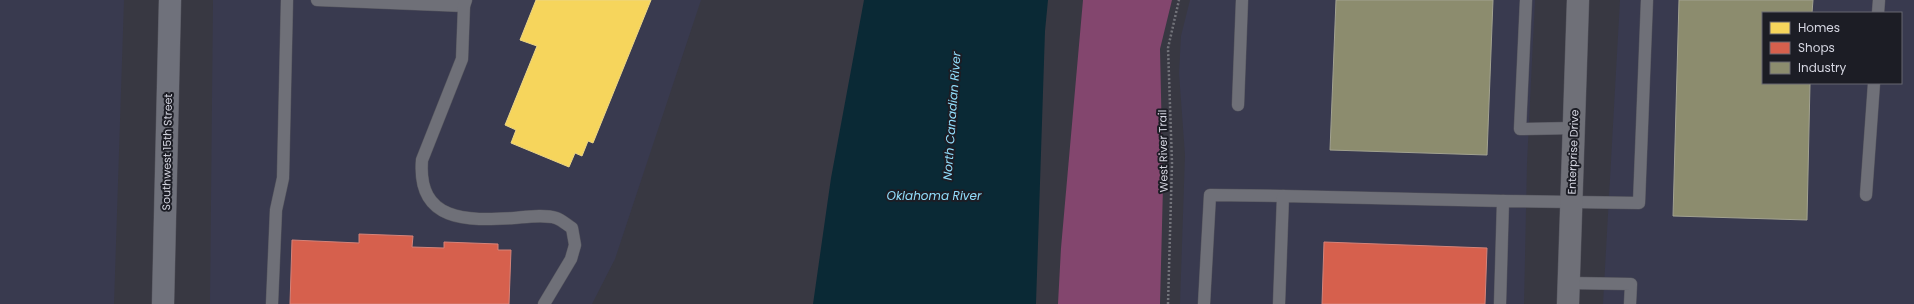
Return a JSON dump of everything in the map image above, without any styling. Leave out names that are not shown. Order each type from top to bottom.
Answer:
[{"type":"main road","name":"Southwest 15th Street","points":[[164,304],[170,0]]},
{"type":"street","name":"Enterprise Drive","points":[[1569,293],[1578,0]]},
{"type":"lane","points":[[272,304],[276,210],[283,178],[287,0]]},
{"type":"lane","points":[[317,0],[465,3],[462,60],[422,160],[421,177],[424,193],[433,205],[454,217],[500,219],[534,216],[556,218],[572,228],[575,245],[571,259],[544,304]]},
{"type":"lane","points":[[1238,105],[1242,0]]},
{"type":"lane","points":[[1526,0],[1520,129],[1574,128]]},
{"type":"lane","points":[[1204,304],[1210,195],[1639,203],[1648,0]]},
{"type":"lane","points":[[1878,12],[1879,0]]},
{"type":"lane","points":[[1866,195],[1874,84]]},
{"type":"lane","points":[[1279,304],[1283,196]]},
{"type":"lane","points":[[1500,304],[1503,201]]},
{"type":"lane","points":[[1569,293],[1631,284],[1630,304]]},
{"type":"path","name":"West River Trail","points":[[1168,304],[1172,163],[1168,48],[1179,0]]},
{"type":"shaded area","points":[[0,0],[124,0],[114,304],[0,304]]},
{"type":"shaded area","points":[[213,0],[701,0],[615,259],[592,304],[210,304]]},
{"type":"shaded area","points":[[1083,0],[1172,0],[1160,49],[1163,186],[1160,304],[1058,304],[1061,248]]},
{"type":"shaded area","points":[[1190,0],[1535,0],[1527,163],[1524,304],[1180,304],[1185,155],[1179,73],[1181,36]]},
{"type":"shaded area","points":[[1620,0],[1914,0],[1914,304],[1603,304]]},
{"type":"water","name":"Oklahoma River","points":[[864,0],[1048,0],[1045,31],[1036,304],[813,304],[831,178]]},
{"type":"building: Homes","points":[[536,0],[651,0],[593,143],[588,141],[582,156],[575,153],[569,167],[511,143],[516,130],[505,125],[537,46],[520,40]]},
{"type":"building: Shops","points":[[359,234],[413,236],[412,247],[444,248],[444,242],[498,244],[498,250],[511,250],[509,304],[290,304],[292,240],[359,243]]},
{"type":"building: Shops","points":[[1324,242],[1487,248],[1485,304],[1322,304]]},
{"type":"building: Industry","points":[[1336,0],[1493,0],[1487,155],[1330,150]]},
{"type":"building: Industry","points":[[1679,0],[1813,0],[1812,12],[1762,12],[1762,84],[1810,84],[1807,220],[1673,216]]},
{"type":"water label","name":"North Canadian River","points":[[952,116]]}]
